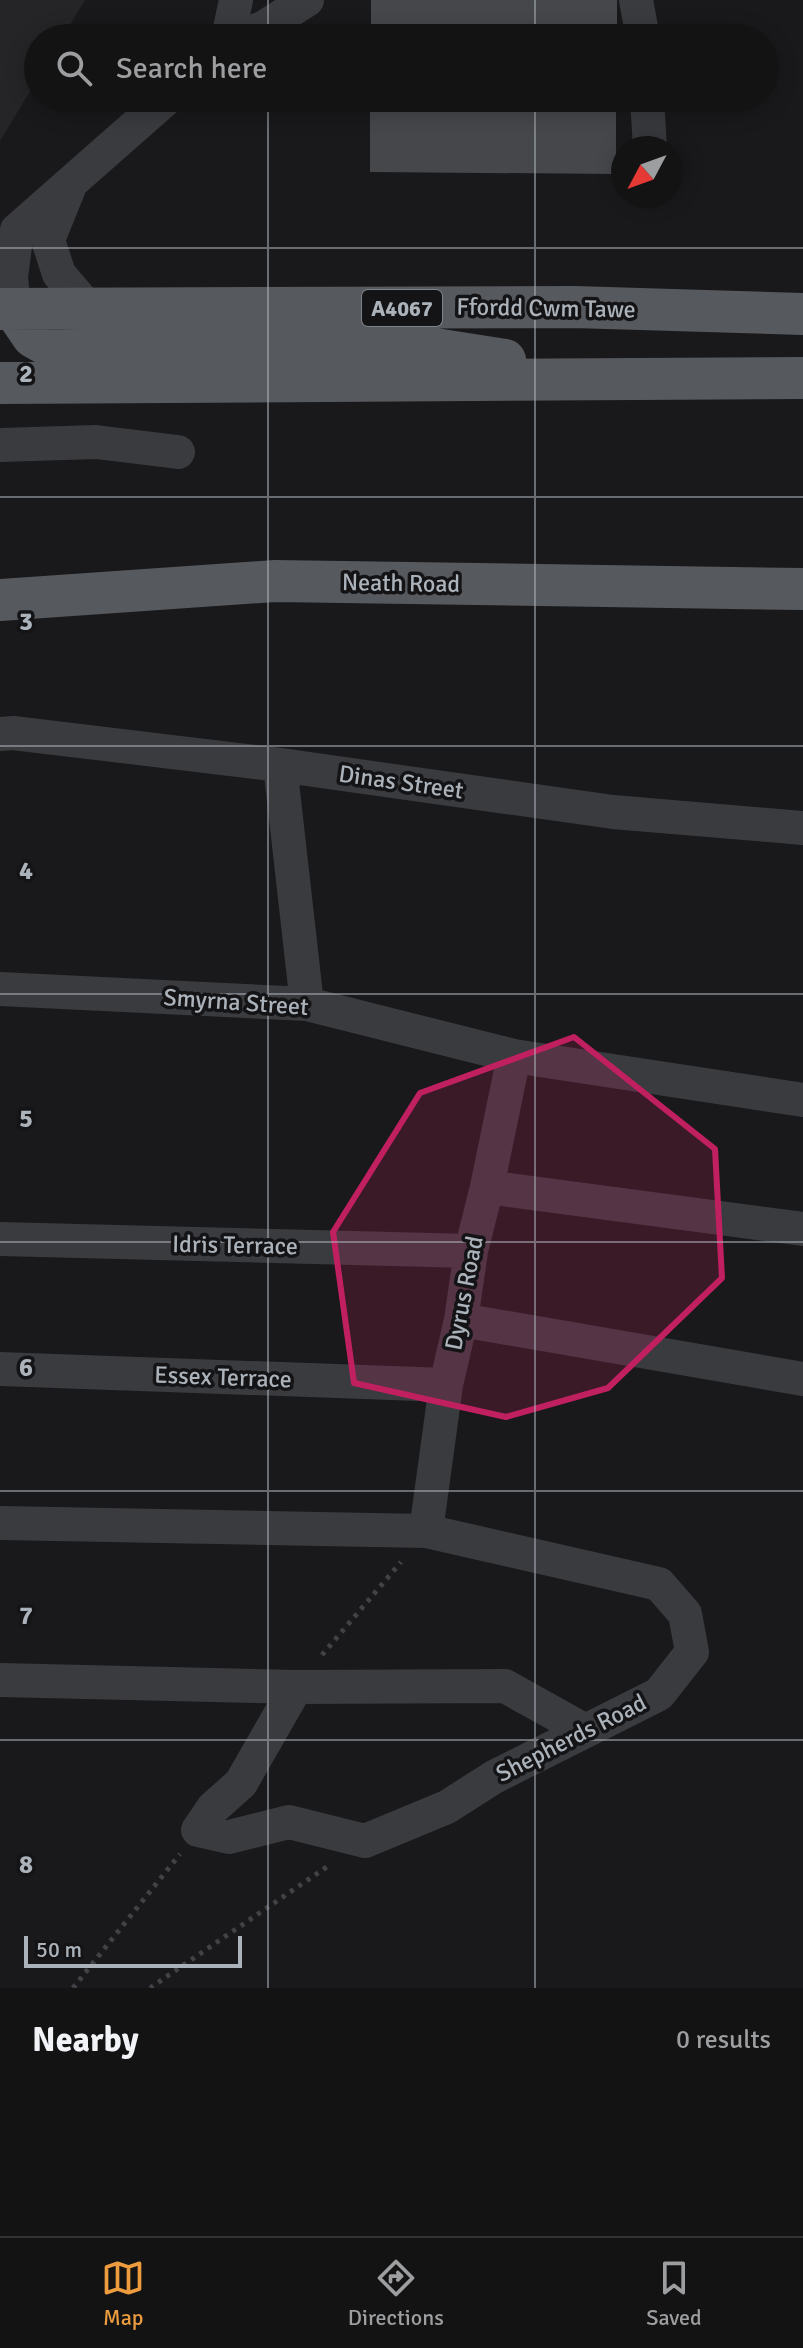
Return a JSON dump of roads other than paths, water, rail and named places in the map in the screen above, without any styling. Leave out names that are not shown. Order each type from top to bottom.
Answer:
[{"type":"main road","name":"Ffordd Cwm Tawe","points":[[7,309],[574,307],[803,314]]},
{"type":"main road","points":[[7,309],[33,337],[58,351],[422,347],[645,380]]},
{"type":"main road","points":[[0,383],[803,378]]},
{"type":"main road","name":"Neath Road","points":[[0,600],[275,581],[803,589]]},
{"type":"street","points":[[231,24],[236,0]]},
{"type":"street","points":[[269,24],[307,0]]},
{"type":"street","points":[[636,0],[640,24]]},
{"type":"street","points":[[7,309],[11,277],[9,236],[151,112]]},
{"type":"street","points":[[648,112],[649,136]]},
{"type":"street","points":[[73,180],[48,240],[59,274],[89,309]]},
{"type":"street","points":[[0,445],[96,442],[178,452]]},
{"type":"street","name":"Dinas Street","points":[[0,734],[13,733],[280,765],[613,812],[803,828]]},
{"type":"street","points":[[280,765],[307,1004]]},
{"type":"street","name":"Smyrna Street","points":[[0,989],[307,1004],[514,1056],[803,1100]]},
{"type":"street","name":"Dyrus Road","points":[[426,1531],[446,1385],[461,1320],[471,1251],[514,1056]]},
{"type":"street","points":[[487,1187],[803,1229]]},
{"type":"street","name":"Idris Terrace","points":[[0,1239],[471,1251]]},
{"type":"street","points":[[461,1320],[803,1379]]},
{"type":"street","name":"Essex Terrace","points":[[0,1369],[446,1385]]},
{"type":"street","points":[[0,1523],[426,1531]]},
{"type":"street","name":"Shepherds Road","points":[[296,1687],[241,1783],[213,1808],[198,1830],[229,1837],[289,1822],[365,1841],[447,1807],[494,1777],[659,1694],[692,1652],[685,1614],[659,1584],[426,1531]]},
{"type":"street","points":[[0,1680],[296,1687],[505,1686],[584,1730]]}]
